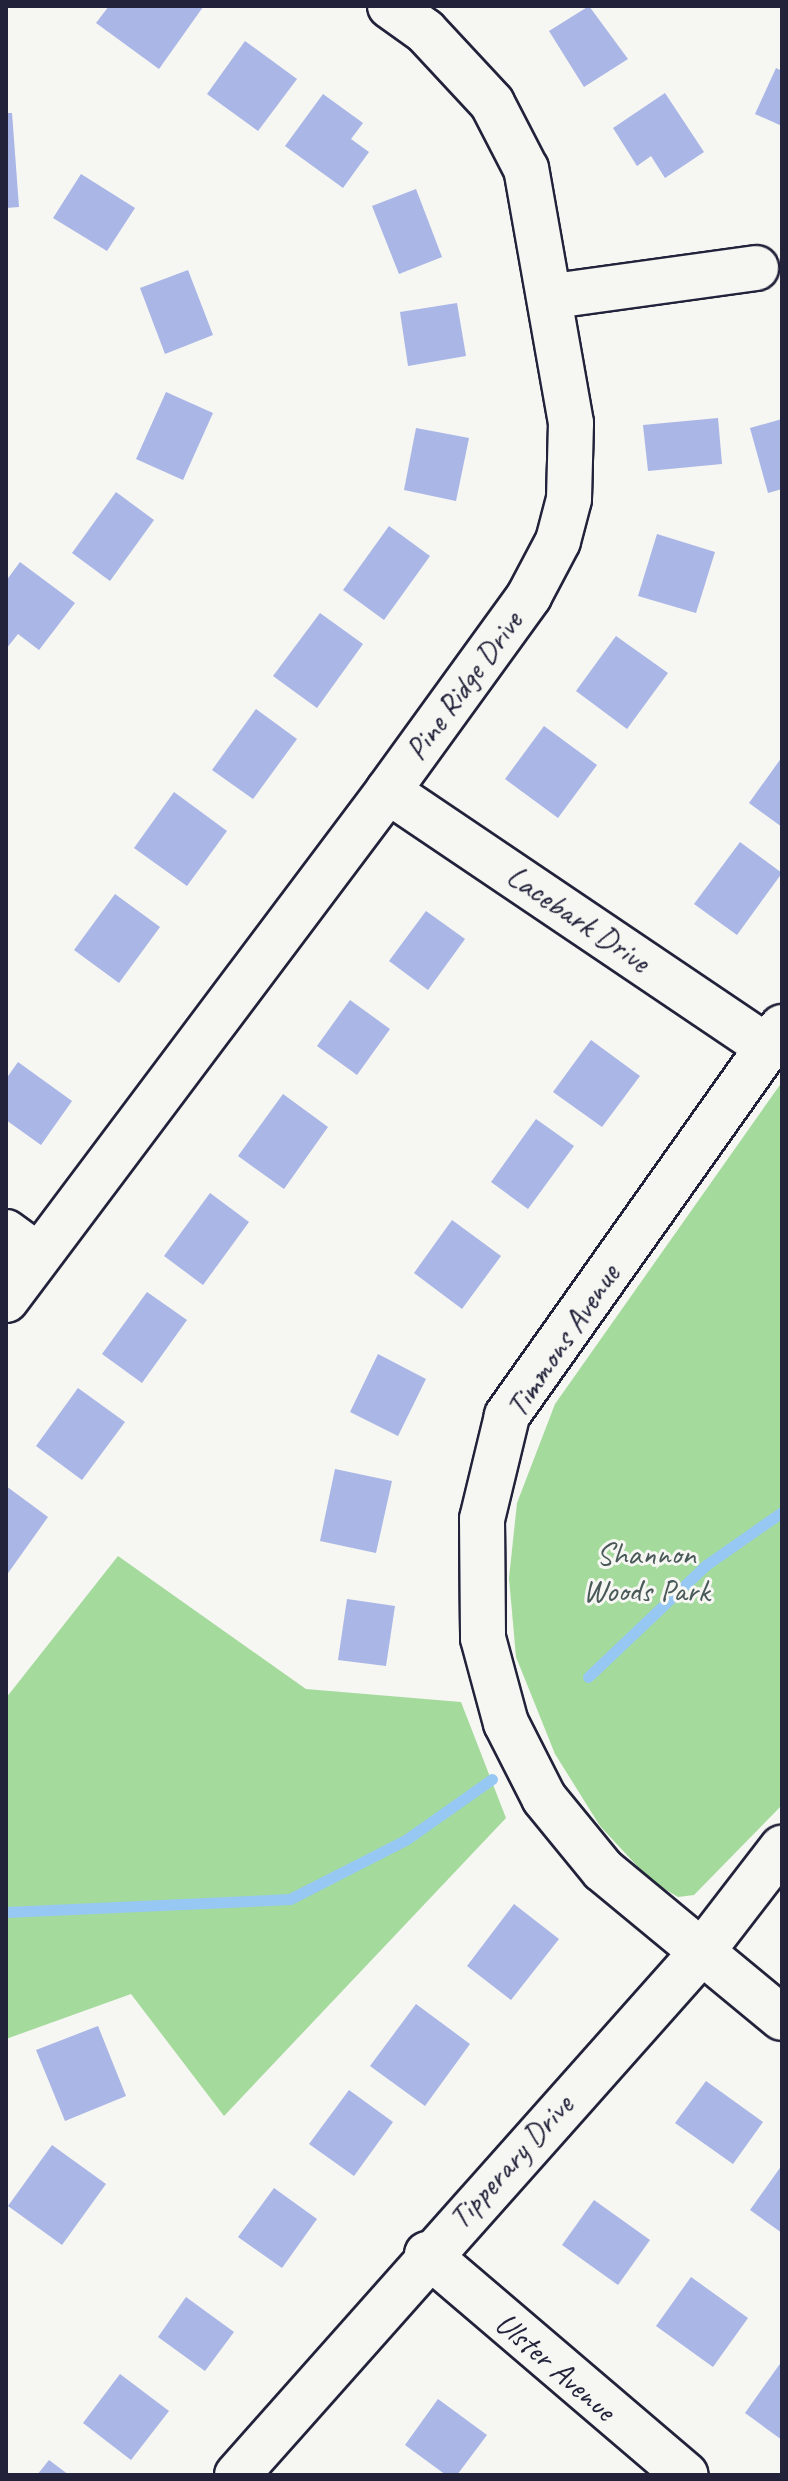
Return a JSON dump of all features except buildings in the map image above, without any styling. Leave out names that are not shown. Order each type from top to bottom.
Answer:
[{"type":"street","name":"Pine Ridge Drive","points":[[6,1300],[22,1244],[388,791],[529,596],[558,541],[569,499],[571,423],[554,296],[526,169],[492,103],[425,31],[390,6]]},
{"type":"street","points":[[554,296],[756,268]]},
{"type":"street","name":"Lacebark Drive","points":[[388,791],[775,1037]]},
{"type":"street","name":"Timmons Avenue","points":[[775,1037],[507,1416],[482,1519],[483,1638],[506,1723],[538,1785],[603,1870],[782,2018]]},
{"type":"street","name":"Tipperary Drive","points":[[237,2475],[427,2254],[701,1953],[782,1848]]},
{"type":"street","name":"Ulster Avenue","points":[[427,2254],[686,2475]]},
{"type":"green space","name":"Shannon Woods Park","points":[[782,1082],[782,1805],[694,1895],[678,1897],[651,1881],[600,1826],[555,1754],[516,1657],[509,1578],[517,1503],[555,1404]]},
{"type":"green space","points":[[118,1556],[306,1689],[461,1702],[506,1818],[224,2116],[131,1994],[6,2039],[6,1698]]},
{"type":"waterway","points":[[588,1677],[706,1565],[782,1512]]},
{"type":"waterway","points":[[6,1912],[290,1899],[407,1839],[492,1779]]}]
